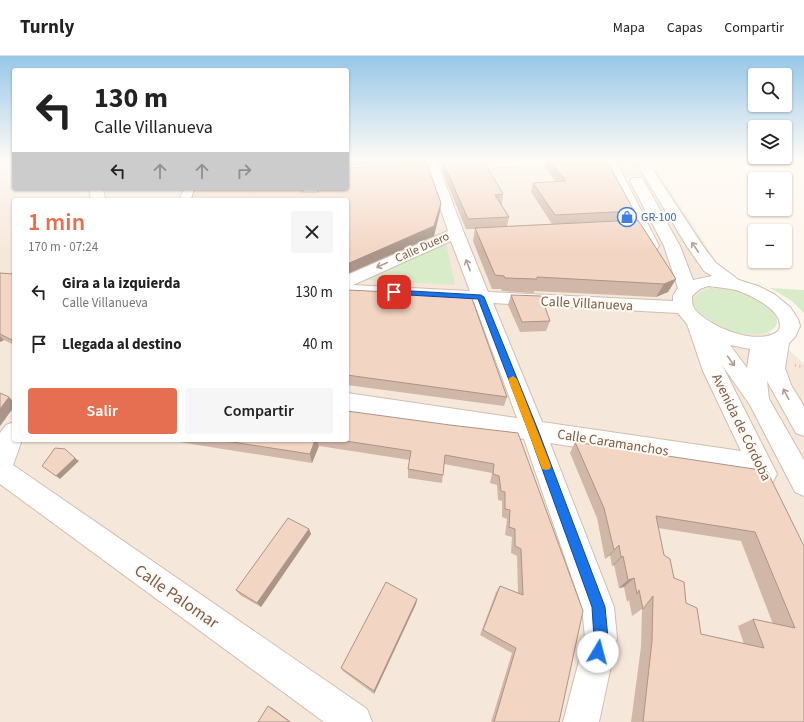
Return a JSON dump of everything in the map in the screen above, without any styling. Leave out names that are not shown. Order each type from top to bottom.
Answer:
[{"type":"street","name":"Calle Duero","points":[[349,280],[462,235],[440,190]]},
{"type":"street","name":"Avenida de Córdoba","points":[[621,190],[634,226],[758,400],[804,484]]},
{"type":"street","name":"Avenida de Córdoba","points":[[647,190],[672,246],[691,308],[714,371],[773,492]]},
{"type":"street","name":"Avenida de Córdoba","points":[[654,190],[710,267],[726,282]]},
{"type":"street","points":[[462,235],[481,297],[533,430],[598,607],[601,638],[581,722]]},
{"type":"street","name":"Avenida de Córdoba","points":[[672,246],[688,261],[726,282]]},
{"type":"street","points":[[726,282],[748,288],[776,303],[786,314],[791,324],[790,331],[786,337],[770,342],[734,340],[691,308],[696,283],[726,282]]},
{"type":"street","name":"Calle Villanueva","points":[[349,290],[691,308]]},
{"type":"street","name":"Avenida de Córdoba","points":[[758,400],[756,376],[770,342]]},
{"type":"street","points":[[770,342],[775,359],[775,371],[784,391],[804,426]]},
{"type":"street","name":"Calle Caramanchos","points":[[349,402],[760,465]]},
{"type":"street","points":[[0,466],[8,441],[12,435]]},
{"type":"street","name":"Calle Palomar","points":[[0,470],[354,722]]},
{"type":"shaded area","points":[[0,190],[670,190],[750,314],[804,364],[804,722],[0,722]]},
{"type":"green space","points":[[446,243],[455,285],[364,280]]},
{"type":"green space","points":[[711,288],[734,290],[756,298],[768,307],[775,315],[777,321],[776,326],[766,333],[751,335],[734,332],[712,322],[702,315],[696,307],[694,300],[698,294]]},
{"type":"green space","points":[[770,288],[804,290],[804,313],[792,301]]},
{"type":"building","points":[[194,190],[301,190],[301,192],[318,192],[318,190],[436,190],[441,203],[434,226],[349,263],[349,198],[192,198]]},
{"type":"building","points":[[455,190],[501,190],[503,194],[495,195],[509,217],[468,219]]},
{"type":"building","points":[[538,190],[623,190],[634,211],[555,215]]},
{"type":"building","points":[[638,220],[676,279],[664,284],[537,277],[537,279],[505,278],[504,276],[495,275],[475,228]]},
{"type":"building","points":[[0,273],[12,274],[12,340],[0,334]]},
{"type":"building","points":[[349,290],[471,296],[507,397],[349,375]]},
{"type":"building","points":[[511,295],[541,296],[550,321],[522,322]]},
{"type":"building","points":[[0,393],[9,397],[0,409]]},
{"type":"building","points":[[349,411],[518,433],[583,611],[559,722],[494,722],[516,648],[483,630],[500,586],[523,595],[521,549],[515,546],[515,529],[509,527],[510,510],[505,509],[505,492],[501,491],[499,476],[493,474],[494,464],[445,455],[443,475],[408,469],[411,451],[349,442]]},
{"type":"building","points":[[232,442],[314,442],[310,454]]},
{"type":"building","points":[[575,442],[767,471],[804,546],[804,722],[643,722],[652,641],[653,596],[643,609],[639,590],[637,594],[634,578],[628,580],[619,545],[614,550],[604,508]],"holes":[[[656,516],[755,532],[795,628],[753,619],[764,648],[701,634],[697,608],[686,603],[684,582],[674,578],[670,559],[664,555]]]},
{"type":"building","points":[[55,448],[65,449],[75,458],[56,476],[42,466]]},
{"type":"building","points":[[288,518],[309,529],[257,603],[236,590]]},
{"type":"building","points":[[386,582],[417,599],[374,691],[341,668]]},
{"type":"building","points":[[268,706],[290,722],[258,722]]},
{"type":"slow traffic","points":[[513,379],[546,466]]},
{"type":"place","name":"GR-100","points":[[627,217]]},
{"type":"route","points":[[394,292],[481,297],[533,430],[598,607],[601,638],[598,652]]}]
